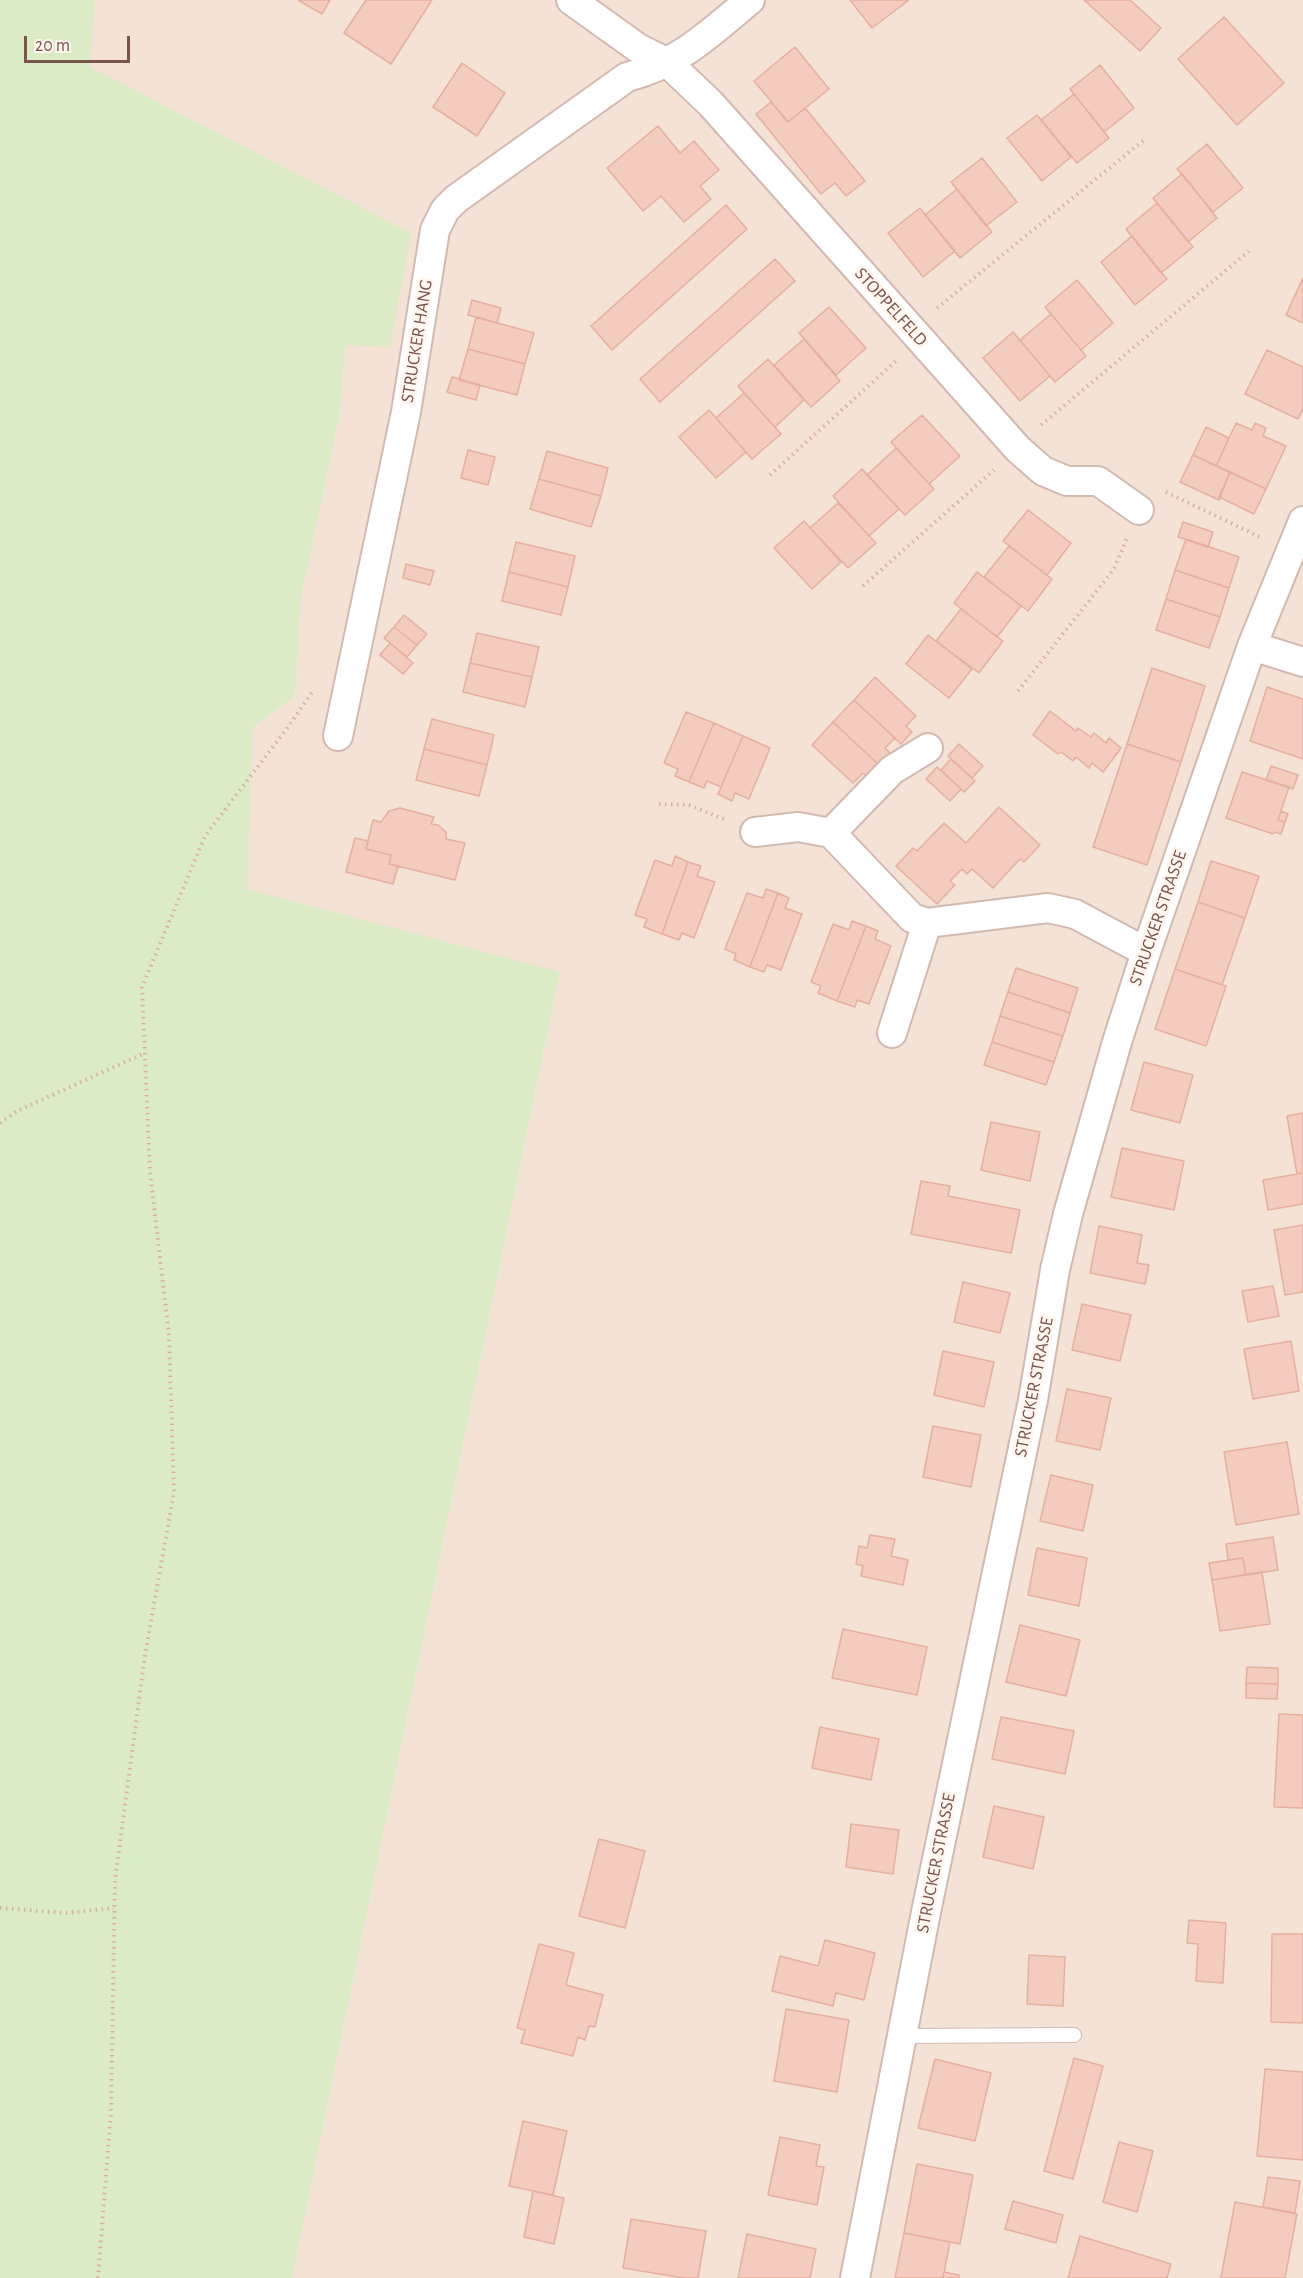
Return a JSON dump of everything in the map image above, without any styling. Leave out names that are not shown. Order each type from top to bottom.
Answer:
[{"type":"street","name":"STOPPELFELD","points":[[571,0],[638,48],[668,63],[711,104],[1018,449],[1042,471],[1066,481],[1098,481],[1139,510]]},
{"type":"street","name":"STRUCKER HANG","points":[[338,736],[406,412],[438,222],[456,199],[627,77],[668,63],[695,45],[750,0]]},
{"type":"street","name":"STRUCKER STRASSE","points":[[855,2278],[1002,1540],[1033,1400],[1055,1270],[1086,1147],[1146,952],[1252,646],[1303,521]]},
{"type":"street","points":[[1252,646],[1303,662]]},
{"type":"street","points":[[831,833],[892,770],[927,748]]},
{"type":"street","points":[[754,832],[798,827],[831,833],[912,918],[927,923],[1048,908],[1075,914],[1146,952]]},
{"type":"street","points":[[892,1034],[927,923]]},
{"type":"lane","points":[[902,2036],[1074,2035]]},
{"type":"path","points":[[770,475],[916,335],[1144,140]]},
{"type":"path","points":[[863,586],[1018,449],[1034,430],[1250,251]]},
{"type":"path","points":[[1018,691],[1114,569],[1148,488],[1163,490],[1290,551]]},
{"type":"path","points":[[98,2278],[111,2112],[115,1880],[145,1655],[174,1492],[169,1334],[150,1173],[142,987],[205,836],[317,685]]},
{"type":"path","points":[[659,804],[689,805],[754,832]]},
{"type":"path","points":[[0,1123],[17,1111],[145,1053]]},
{"type":"path","points":[[0,1908],[66,1912],[114,1908]]},
{"type":"shaded area","points":[[95,0],[1303,0],[1303,2278],[292,2278],[560,973],[246,890],[253,727],[295,696],[301,598],[339,418],[346,345],[89,66]]},
{"type":"green space","points":[[0,0],[95,0],[90,67],[411,233],[390,347],[346,345],[339,418],[301,598],[295,696],[253,727],[247,889],[560,972],[292,2278],[0,2278]]},
{"type":"building","points":[[298,0],[330,0],[322,14]]},
{"type":"building","points":[[366,0],[432,0],[391,64],[344,33]]},
{"type":"building","points":[[850,0],[909,0],[872,28]]},
{"type":"building","points":[[1084,0],[1130,0],[1161,28],[1140,51]]},
{"type":"building","points":[[1224,17],[1284,83],[1237,125],[1178,59]]},
{"type":"building","points":[[795,47],[829,89],[788,122],[754,81]]},
{"type":"building","points":[[462,63],[505,93],[477,136],[433,107]]},
{"type":"building","points":[[1100,65],[1134,108],[1104,132],[1070,89]]},
{"type":"building","points":[[1074,94],[1109,138],[1077,163],[1041,120]]},
{"type":"building","points":[[771,102],[788,122],[805,108],[865,181],[846,196],[835,183],[821,194],[756,114]]},
{"type":"building","points":[[1037,115],[1071,157],[1042,181],[1007,138]]},
{"type":"building","points":[[658,126],[680,153],[694,141],[719,170],[700,186],[711,199],[684,222],[661,196],[643,211],[607,168]]},
{"type":"building","points":[[1207,144],[1243,188],[1213,212],[1177,169]]},
{"type":"building","points":[[982,158],[1017,202],[986,226],[951,182]]},
{"type":"building","points":[[1182,174],[1217,218],[1188,242],[1153,198]]},
{"type":"building","points":[[957,189],[992,232],[960,258],[925,215]]},
{"type":"building","points":[[1157,203],[1193,247],[1161,273],[1126,229]]},
{"type":"building","points":[[726,205],[747,229],[612,350],[591,326]]},
{"type":"building","points":[[920,208],[955,251],[923,277],[888,233]]},
{"type":"building","points":[[1132,236],[1167,279],[1135,305],[1101,262]]},
{"type":"building","points":[[775,259],[795,281],[660,402],[640,379]]},
{"type":"building","points":[[1303,278],[1303,323],[1286,315]]},
{"type":"building","points":[[1077,280],[1113,323],[1081,350],[1045,307]]},
{"type":"building","points":[[472,300],[501,308],[497,323],[468,315]]},
{"type":"building","points":[[829,307],[866,348],[836,375],[799,333]]},
{"type":"building","points":[[1051,314],[1086,356],[1055,382],[1020,340]]},
{"type":"building","points":[[476,317],[534,333],[525,364],[468,349]]},
{"type":"building","points":[[1013,332],[1050,376],[1020,401],[983,358]]},
{"type":"building","points":[[804,339],[840,381],[811,407],[774,365]]},
{"type":"building","points":[[468,349],[525,364],[517,395],[459,380]]},
{"type":"building","points":[[1267,350],[1303,367],[1303,409],[1298,419],[1245,394]]},
{"type":"building","points":[[768,359],[804,400],[775,427],[738,386]]},
{"type":"building","points":[[452,377],[480,385],[476,400],[447,392]]},
{"type":"building","points":[[744,393],[781,434],[752,459],[716,418]]},
{"type":"building","points":[[709,410],[746,452],[716,478],[679,437]]},
{"type":"building","points":[[922,415],[960,456],[929,484],[891,442]]},
{"type":"building","points":[[1236,423],[1252,430],[1255,423],[1266,428],[1263,436],[1286,446],[1266,489],[1216,466]]},
{"type":"building","points":[[1206,427],[1229,438],[1216,466],[1193,455]]},
{"type":"building","points":[[896,448],[934,489],[905,515],[867,475]]},
{"type":"building","points":[[468,450],[495,457],[488,485],[461,478]]},
{"type":"building","points":[[547,451],[608,468],[601,496],[539,479]]},
{"type":"building","points":[[1193,455],[1230,472],[1219,500],[1180,482]]},
{"type":"building","points":[[862,469],[899,509],[869,536],[833,496]]},
{"type":"building","points":[[1230,472],[1266,489],[1254,514],[1219,497]]},
{"type":"building","points":[[539,479],[601,496],[591,527],[530,509]]},
{"type":"building","points":[[838,503],[876,543],[848,568],[810,528]]},
{"type":"building","points":[[1028,510],[1071,543],[1047,575],[1003,541]]},
{"type":"building","points":[[804,521],[841,562],[812,589],[774,548]]},
{"type":"building","points":[[1183,522],[1213,532],[1208,547],[1178,537]]},
{"type":"building","points":[[1186,539],[1239,557],[1229,588],[1175,570]]},
{"type":"building","points":[[516,542],[575,556],[568,587],[509,572]]},
{"type":"building","points":[[1009,546],[1052,579],[1028,611],[984,577]]},
{"type":"building","points":[[406,564],[434,571],[430,585],[403,578]]},
{"type":"building","points":[[1175,570],[1229,588],[1220,617],[1166,599]]},
{"type":"building","points":[[509,572],[568,587],[561,615],[502,601]]},
{"type":"building","points":[[977,572],[1021,606],[997,637],[954,603]]},
{"type":"building","points":[[1166,599],[1220,617],[1209,648],[1156,630]]},
{"type":"building","points":[[961,609],[1003,641],[979,673],[936,641]]},
{"type":"building","points":[[404,615],[427,634],[417,645],[394,627]]},
{"type":"building","points":[[394,627],[417,645],[407,657],[384,638]]},
{"type":"building","points":[[477,633],[539,647],[532,677],[470,663]]},
{"type":"building","points":[[928,635],[972,669],[949,698],[906,664]]},
{"type":"building","points":[[390,643],[413,663],[403,674],[380,655]]},
{"type":"building","points":[[470,663],[532,677],[525,707],[463,692]]},
{"type":"building","points":[[1152,668],[1205,686],[1181,762],[1127,744]]},
{"type":"building","points":[[875,677],[916,716],[906,726],[912,732],[901,744],[854,700]]},
{"type":"building","points":[[1267,687],[1303,699],[1303,759],[1250,741]]},
{"type":"building","points":[[854,700],[895,738],[885,748],[891,754],[880,766],[833,722]]},
{"type":"building","points":[[1050,711],[1076,731],[1078,728],[1091,737],[1094,733],[1106,743],[1109,738],[1121,748],[1103,772],[1092,763],[1089,768],[1076,757],[1073,761],[1061,752],[1058,754],[1033,735]]},
{"type":"building","points":[[686,712],[714,723],[689,782],[675,776],[678,769],[664,763]]},
{"type":"building","points":[[432,719],[494,735],[487,765],[424,749]]},
{"type":"building","points":[[833,722],[880,766],[869,778],[863,773],[853,783],[812,745]]},
{"type":"building","points":[[714,723],[743,736],[721,787],[707,781],[704,788],[689,782]]},
{"type":"building","points":[[743,736],[770,748],[749,799],[735,793],[732,801],[718,794]]},
{"type":"building","points":[[959,744],[983,766],[972,778],[948,756]]},
{"type":"building","points":[[1127,744],[1181,762],[1147,865],[1093,847]]},
{"type":"building","points":[[424,749],[487,765],[479,796],[416,780]]},
{"type":"building","points":[[951,759],[975,781],[964,792],[941,770]]},
{"type":"building","points":[[1271,766],[1298,775],[1293,789],[1266,780]]},
{"type":"building","points":[[937,767],[961,789],[950,801],[926,779]]},
{"type":"building","points":[[1242,772],[1289,787],[1278,820],[1285,822],[1281,834],[1274,832],[1273,834],[1226,818]]},
{"type":"building","points":[[999,807],[1040,845],[1024,862],[1020,859],[993,888],[972,869],[967,874],[962,869],[950,881],[955,885],[937,904],[896,866],[913,848],[917,851],[944,823],[966,843]]},
{"type":"building","points":[[400,808],[434,817],[431,824],[438,825],[446,832],[446,839],[465,843],[455,880],[389,864],[391,855],[366,849],[373,820],[381,822],[389,811]]},
{"type":"building","points":[[1281,811],[1288,814],[1285,822],[1278,820]]},
{"type":"building","points":[[355,838],[368,841],[366,849],[391,855],[389,864],[398,866],[393,884],[346,872]]},
{"type":"building","points":[[675,856],[688,862],[662,934],[644,927],[647,919],[635,915],[655,860],[672,866]]},
{"type":"building","points":[[1211,861],[1259,876],[1245,918],[1198,902]]},
{"type":"building","points":[[688,862],[701,866],[697,876],[715,882],[694,938],[682,933],[679,940],[662,934]]},
{"type":"building","points":[[766,889],[778,893],[750,967],[734,960],[736,954],[725,949],[747,893],[763,898]]},
{"type":"building","points":[[778,893],[789,898],[785,908],[802,914],[781,970],[767,965],[764,972],[750,967]]},
{"type":"building","points":[[1198,902],[1245,918],[1222,985],[1175,969]]},
{"type":"building","points":[[852,921],[866,926],[837,1001],[818,993],[821,986],[811,982],[833,924],[849,930]]},
{"type":"building","points":[[866,926],[878,931],[875,939],[891,946],[869,1004],[857,1000],[855,1007],[837,1001]]},
{"type":"building","points":[[1016,968],[1078,988],[1070,1013],[1008,992]]},
{"type":"building","points":[[1175,969],[1226,986],[1206,1046],[1155,1029]]},
{"type":"building","points":[[1008,992],[1070,1013],[1063,1036],[1000,1016]]},
{"type":"building","points":[[1000,1016],[1063,1036],[1054,1062],[992,1042]]},
{"type":"building","points":[[992,1042],[1054,1062],[1046,1085],[984,1065]]},
{"type":"building","points":[[1144,1062],[1193,1075],[1180,1123],[1131,1110]]},
{"type":"building","points":[[1303,1113],[1303,1173],[1297,1174],[1287,1116]]},
{"type":"building","points":[[991,1122],[1040,1132],[1030,1181],[981,1170]]},
{"type":"building","points":[[1122,1148],[1184,1161],[1174,1210],[1111,1197]]},
{"type":"building","points":[[1303,1173],[1303,1204],[1268,1210],[1263,1180]]},
{"type":"building","points":[[921,1181],[950,1186],[948,1196],[1020,1210],[1011,1253],[911,1234]]},
{"type":"building","points":[[1303,1225],[1303,1292],[1285,1295],[1274,1230]]},
{"type":"building","points":[[1099,1226],[1142,1235],[1137,1263],[1149,1265],[1145,1284],[1090,1273]]},
{"type":"building","points":[[963,1282],[1010,1293],[1000,1333],[954,1322]]},
{"type":"building","points":[[1273,1286],[1279,1316],[1248,1322],[1242,1291]]},
{"type":"building","points":[[1082,1304],[1131,1315],[1120,1361],[1072,1350]]},
{"type":"building","points":[[1291,1341],[1299,1391],[1253,1399],[1244,1349]]},
{"type":"building","points":[[943,1351],[994,1362],[984,1407],[934,1395]]},
{"type":"building","points":[[1067,1389],[1111,1398],[1100,1450],[1056,1441]]},
{"type":"building","points":[[933,1426],[981,1435],[971,1487],[923,1477]]},
{"type":"building","points":[[1287,1442],[1299,1514],[1236,1525],[1224,1452]]},
{"type":"building","points":[[1051,1475],[1093,1485],[1083,1531],[1040,1521]]},
{"type":"building","points":[[870,1535],[895,1539],[891,1556],[908,1560],[903,1585],[861,1576],[863,1566],[856,1564],[859,1546],[867,1548]]},
{"type":"building","points":[[1273,1537],[1278,1570],[1246,1575],[1243,1558],[1228,1560],[1226,1544]]},
{"type":"building","points":[[1037,1548],[1087,1558],[1079,1606],[1028,1595]]},
{"type":"building","points":[[1243,1558],[1246,1575],[1212,1580],[1209,1563]]},
{"type":"building","points":[[1262,1572],[1270,1624],[1220,1631],[1212,1580]]},
{"type":"building","points":[[1020,1625],[1080,1640],[1066,1696],[1006,1682]]},
{"type":"building","points":[[843,1629],[927,1647],[917,1695],[832,1678]]},
{"type":"building","points":[[1247,1667],[1278,1668],[1278,1684],[1246,1683]]},
{"type":"building","points":[[1246,1683],[1278,1684],[1277,1699],[1246,1698]]},
{"type":"building","points":[[1279,1714],[1303,1715],[1303,1808],[1274,1807]]},
{"type":"building","points":[[1001,1717],[1074,1731],[1065,1774],[992,1759]]},
{"type":"building","points":[[820,1727],[879,1739],[871,1780],[812,1768]]},
{"type":"building","points":[[994,1806],[1044,1817],[1033,1869],[983,1857]]},
{"type":"building","points":[[851,1824],[899,1830],[893,1874],[846,1867]]},
{"type":"building","points":[[599,1839],[645,1851],[625,1928],[579,1916]]},
{"type":"building","points":[[1189,1920],[1226,1923],[1223,1983],[1196,1981],[1198,1944],[1187,1943]]},
{"type":"building","points":[[1272,1934],[1303,1934],[1303,2023],[1271,2022]]},
{"type":"building","points":[[825,1940],[875,1953],[864,2000],[836,1993],[833,2006],[772,1991],[780,1956],[818,1966]]},
{"type":"building","points":[[539,1944],[574,1953],[566,1985],[603,1995],[595,2027],[589,2026],[585,2040],[578,2037],[573,2056],[521,2043],[525,2030],[517,2028]]},
{"type":"building","points":[[1029,1955],[1065,1957],[1063,2006],[1027,2004]]},
{"type":"building","points":[[786,2009],[849,2020],[837,2092],[774,2081]]},
{"type":"building","points":[[1074,2058],[1103,2066],[1073,2179],[1044,2171]]},
{"type":"building","points":[[935,2059],[991,2073],[975,2141],[918,2128]]},
{"type":"building","points":[[1265,2069],[1303,2072],[1303,2160],[1257,2156]]},
{"type":"building","points":[[523,2121],[567,2131],[553,2195],[509,2186]]},
{"type":"building","points":[[780,2137],[820,2145],[816,2166],[824,2167],[817,2205],[768,2195]]},
{"type":"building","points":[[1119,2142],[1153,2151],[1137,2212],[1103,2202]]},
{"type":"building","points":[[917,2164],[973,2175],[960,2244],[904,2233]]},
{"type":"building","points":[[1268,2177],[1300,2181],[1295,2213],[1263,2207]]},
{"type":"building","points":[[533,2191],[564,2198],[554,2244],[524,2237]]},
{"type":"building","points":[[1013,2201],[1063,2215],[1056,2243],[1005,2229]]},
{"type":"building","points":[[1235,2202],[1297,2214],[1285,2278],[1221,2278]]},
{"type":"building","points":[[631,2219],[706,2231],[698,2278],[684,2278],[623,2268]]},
{"type":"building","points":[[904,2233],[950,2242],[943,2278],[895,2278]]},
{"type":"building","points":[[747,2234],[816,2249],[810,2278],[738,2278]]},
{"type":"building","points":[[1080,2236],[1171,2264],[1167,2278],[1068,2278]]},
{"type":"building","points":[[944,2272],[959,2275],[959,2278],[943,2278]]}]
